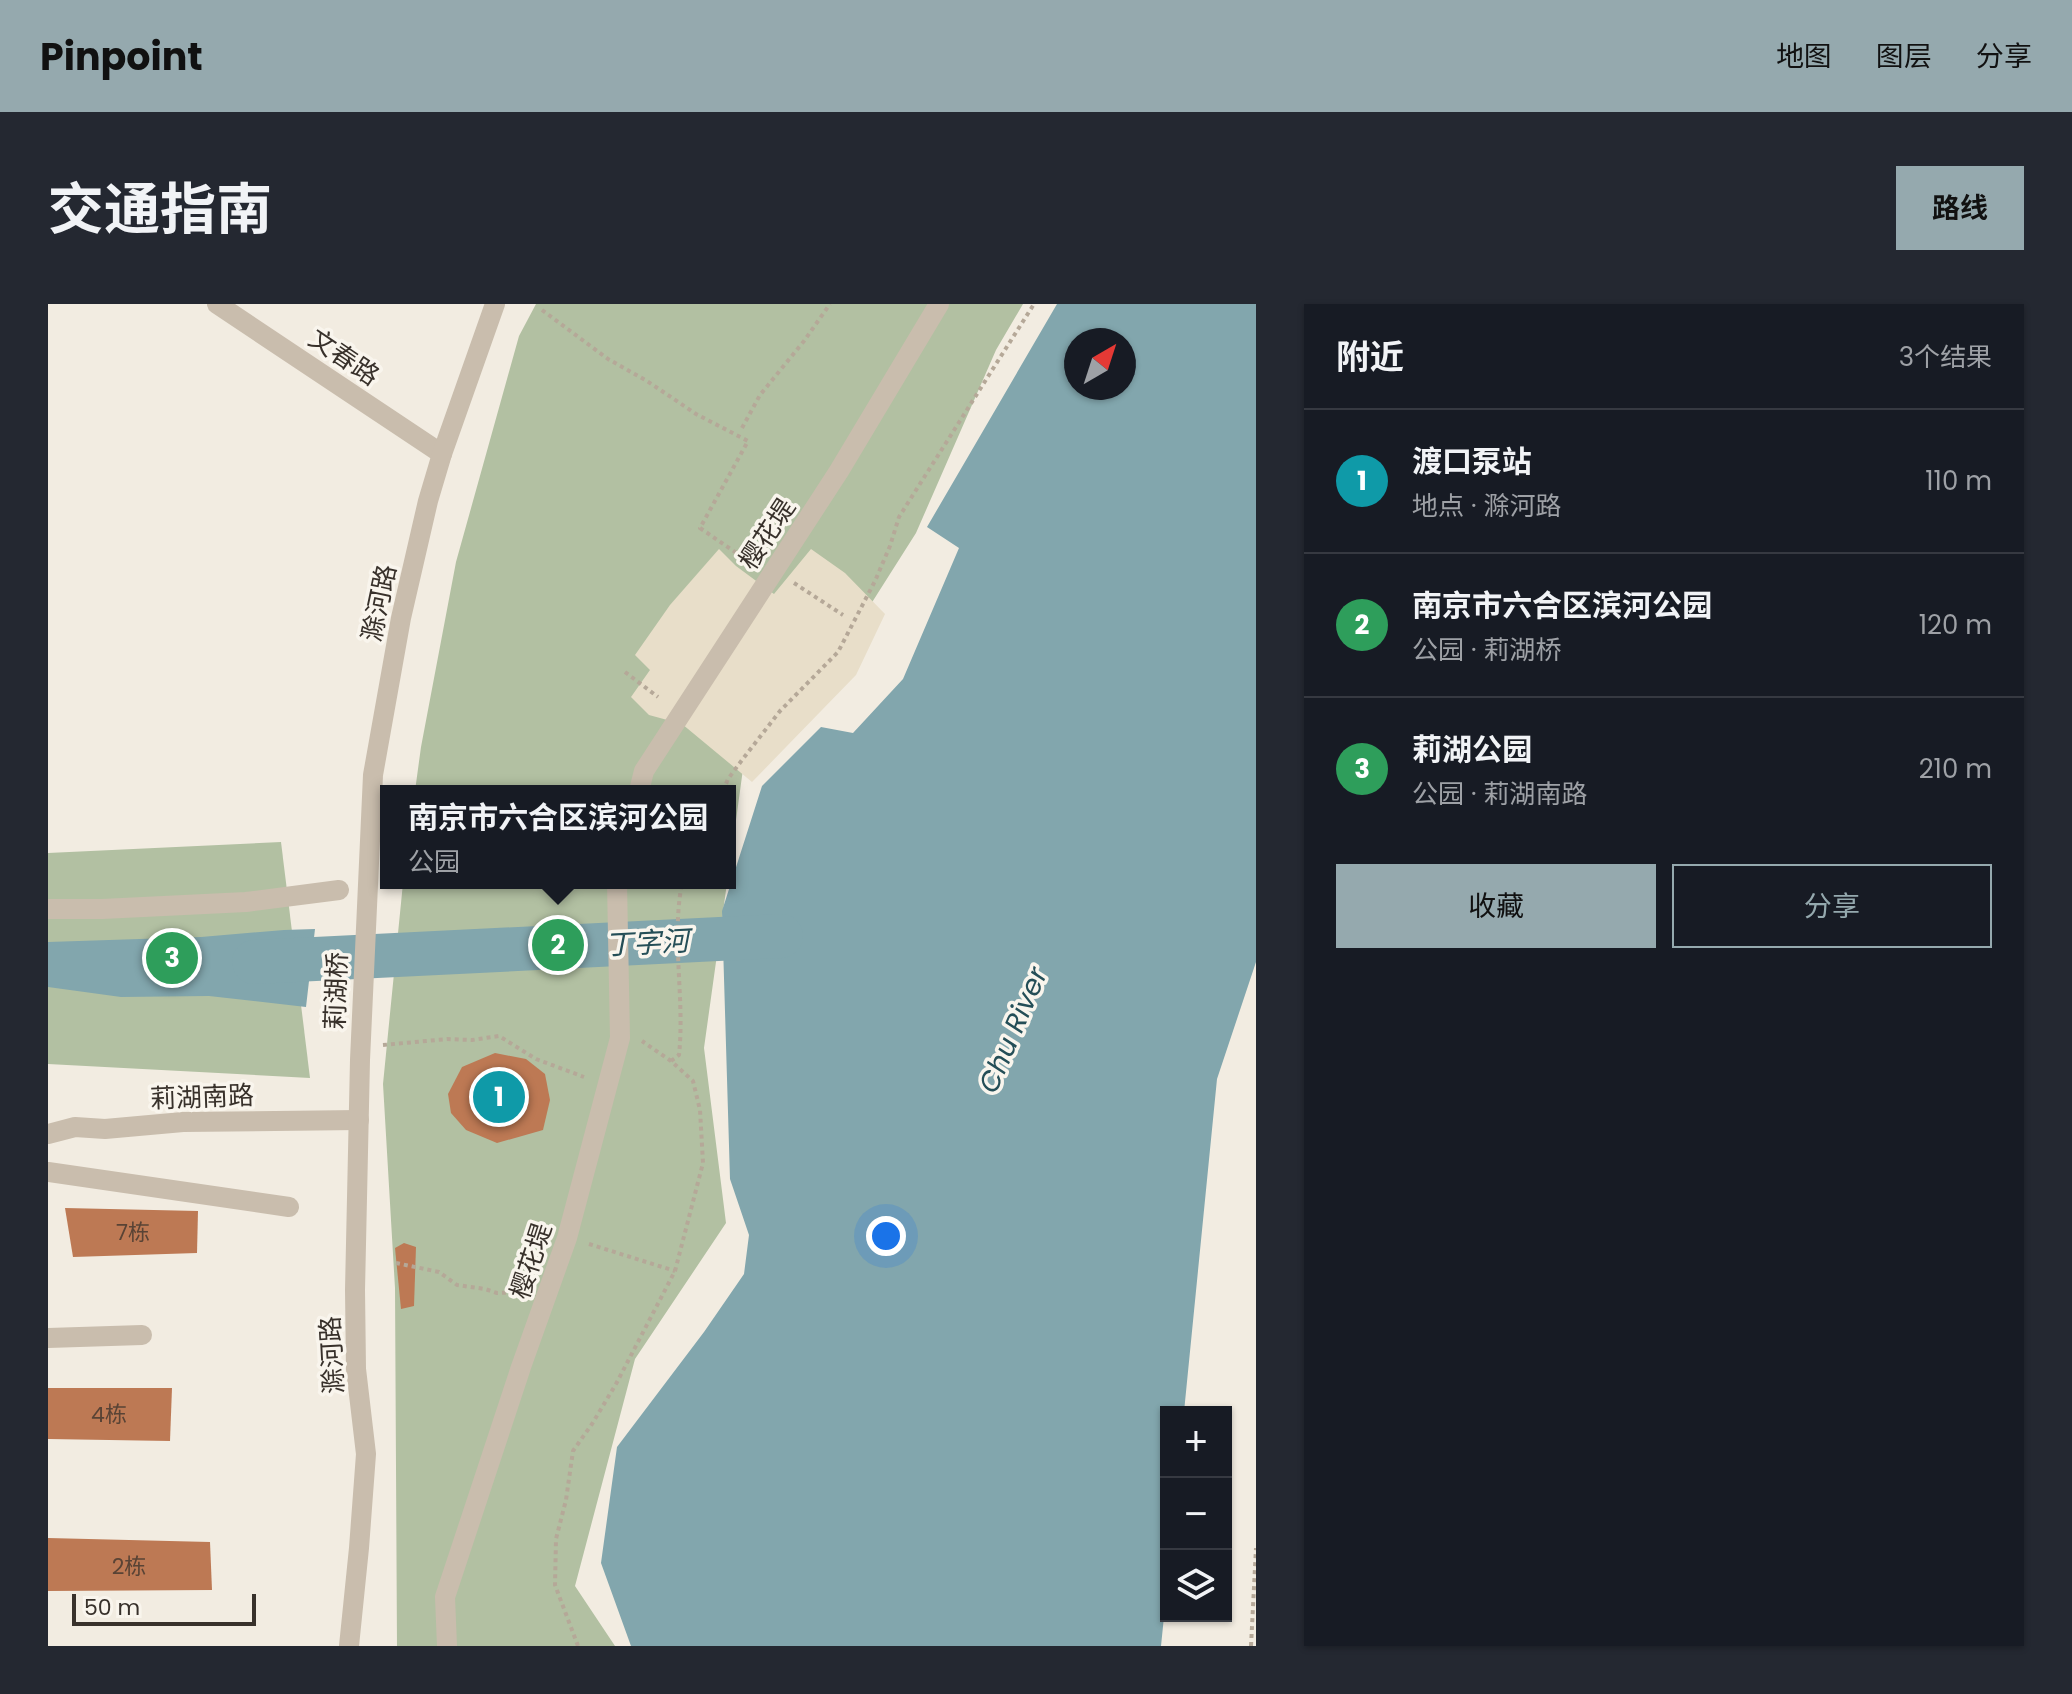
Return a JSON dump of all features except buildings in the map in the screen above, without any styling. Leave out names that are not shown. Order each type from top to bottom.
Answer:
[{"type":"street","name":"文春路","points":[[217,304],[442,454]]},
{"type":"street","name":"滁河路","points":[[365,923],[373,775],[401,618],[442,454],[495,304]]},
{"type":"street","name":"樱花堤","points":[[640,785],[644,771],[839,471],[939,304]]},
{"type":"street","name":"樱花堤","points":[[447,1646],[445,1597],[567,1238],[620,1038],[617,889]]},
{"type":"street","points":[[48,909],[246,902],[339,890]]},
{"type":"street","name":"莉湖桥","points":[[360,1060],[365,923]]},
{"type":"street","name":"滁河路","points":[[349,1646],[366,1454],[356,1369],[360,1060]]},
{"type":"street","name":"莉湖南路","points":[[48,1134],[75,1127],[105,1129],[183,1122],[359,1120]]},
{"type":"street","points":[[48,1172],[289,1207]]},
{"type":"street","points":[[48,1338],[142,1335]]},
{"type":"path","points":[[742,428],[760,395],[830,304]]},
{"type":"path","points":[[726,785],[780,711],[838,652],[875,581],[899,517],[1034,304]]},
{"type":"path","points":[[542,310],[608,359],[696,414],[748,441],[700,528],[761,570]]},
{"type":"path","points":[[794,583],[843,615]]},
{"type":"path","points":[[625,672],[658,697]]},
{"type":"path","points":[[671,1061],[679,1055],[682,1025],[677,959],[677,905],[681,889]]},
{"type":"path","points":[[383,1045],[499,1036],[536,1059],[584,1077]]},
{"type":"path","points":[[578,1646],[555,1585],[556,1539],[566,1500],[573,1451],[616,1384],[675,1271],[703,1163],[700,1110],[693,1081],[643,1041],[620,1038]]},
{"type":"path","points":[[567,1238],[675,1271]]},
{"type":"path","points":[[396,1263],[439,1272],[457,1285],[497,1293],[522,1292],[539,1307],[539,1318]]},
{"type":"path","points":[[1251,1646],[1256,1548]]},
{"type":"green space","points":[[536,304],[1023,304],[996,350],[916,533],[850,637],[743,769],[736,820],[736,785],[416,785],[456,562],[519,336]]},
{"type":"green space","points":[[281,842],[310,1078],[48,1064],[48,853]]},
{"type":"green space","points":[[402,889],[726,889],[704,1048],[726,1223],[635,1359],[575,1586],[615,1646],[397,1646],[395,1288],[383,1084]]},
{"type":"shaded area","points":[[719,549],[774,594],[811,549],[845,573],[885,614],[856,675],[752,782],[682,724],[649,715],[631,697],[650,670],[635,655],[670,605]]},
{"type":"water","name":"Chu River","points":[[1057,304],[1256,304],[1256,962],[1217,1079],[1185,1406],[1160,1406],[1160,1622],[1163,1622],[1161,1646],[631,1646],[601,1563],[617,1447],[744,1274],[749,1235],[730,1179],[722,911],[729,889],[736,889],[736,867],[762,786],[821,727],[853,733],[903,679],[959,548],[927,527]]},
{"type":"water","points":[[315,929],[306,1007],[209,996],[121,997],[48,987],[48,942],[201,937]]},
{"type":"waterway","name":"丁字河","points":[[254,962],[781,936]]},
{"type":"place","name":"南京市六合区滨河公园","points":[[558,945]]},
{"type":"place","name":"莉湖公园","points":[[172,958]]},
{"type":"place","name":"渡口泵站","points":[[499,1097]]}]
